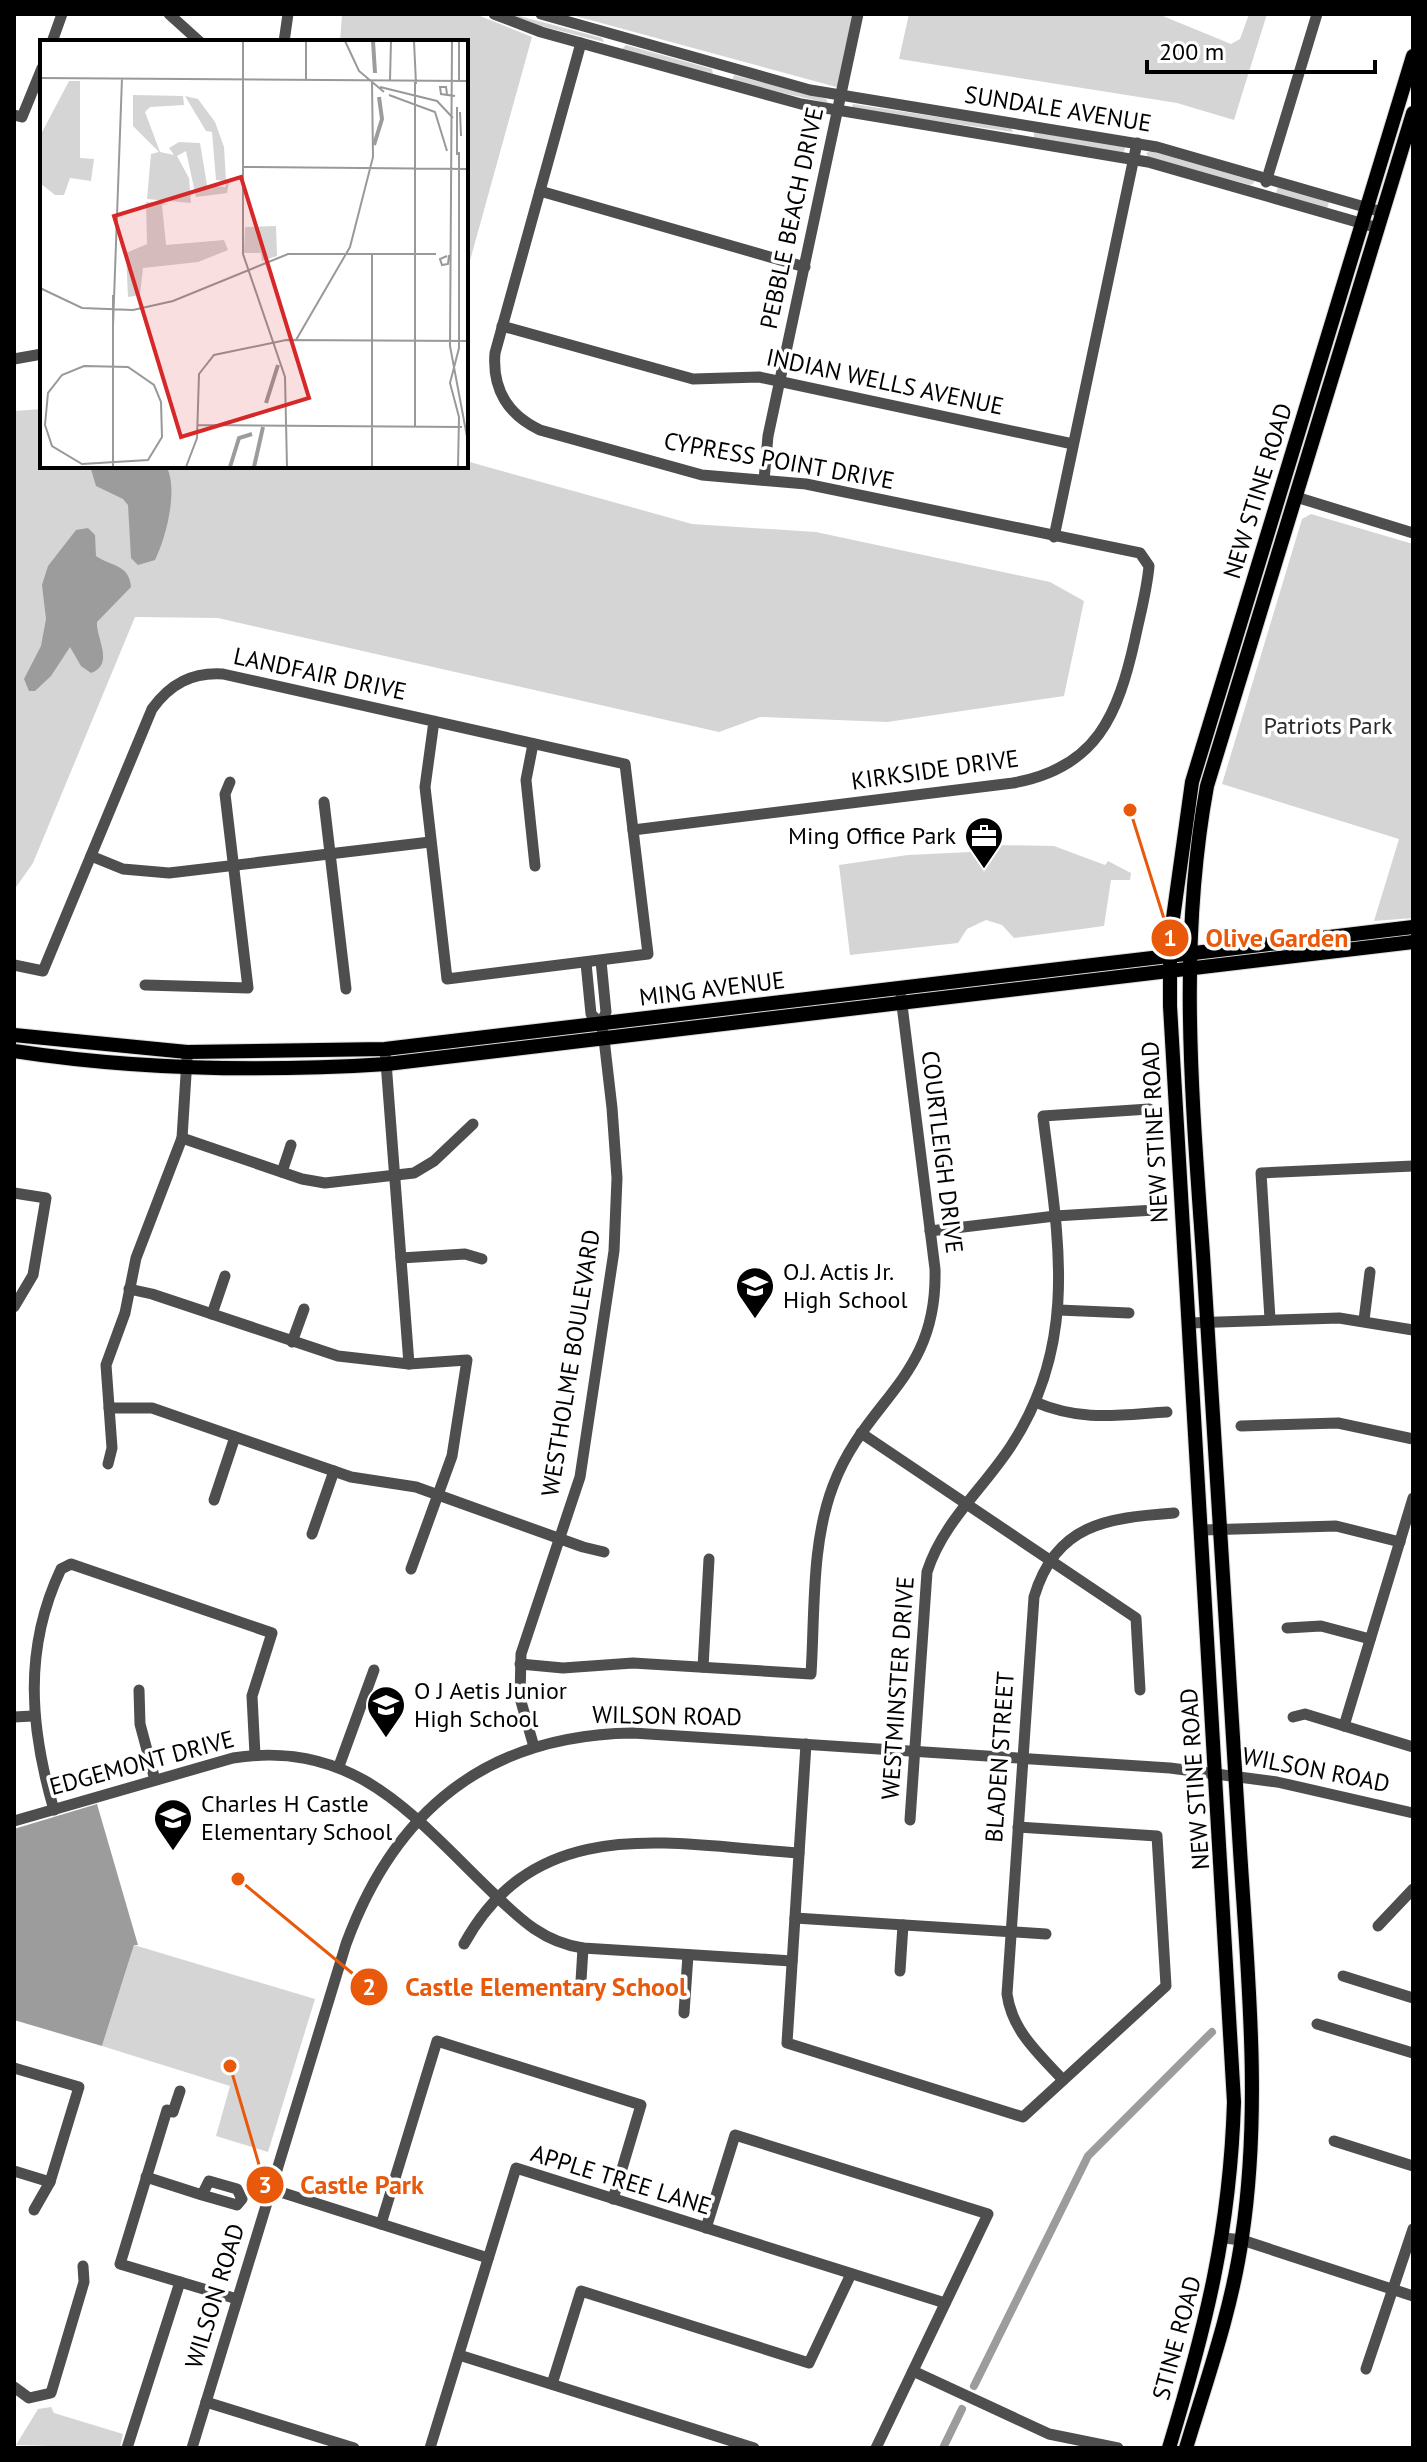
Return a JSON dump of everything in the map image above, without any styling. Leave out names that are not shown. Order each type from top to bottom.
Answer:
[{"type":"main road","name":"NEW STINE ROAD","points":[[1224,2238],[1233,2135],[1234,2069],[1170,957],[1180,847],[1192,782],[1413,56]]},
{"type":"main road","name":"NEW STINE ROAD","points":[[1242,2240],[1250,2153],[1252,2076],[1221,1530],[1192,1106],[1187,954],[1193,880],[1207,786],[1413,113]]},
{"type":"main road","points":[[1296,497],[1290,487],[1304,440],[1300,427]]},
{"type":"main road","points":[[1277,502],[1282,513],[1277,538],[1280,551]]},
{"type":"main road","name":"MING AVENUE","points":[[603,1032],[900,988],[1413,927]]},
{"type":"main road","name":"MING AVENUE","points":[[14,1051],[187,1060],[386,1056],[902,1004],[1188,972],[1413,942]]},
{"type":"main road","name":"MING AVENUE","points":[[14,1035],[187,1060]]},
{"type":"main road","name":"STINE ROAD","points":[[1169,2448],[1202,2338],[1224,2238]]},
{"type":"main road","name":"STINE ROAD","points":[[1186,2448],[1216,2351],[1242,2240]]},
{"type":"street","points":[[53,40],[62,14]]},
{"type":"street","points":[[169,14],[198,40]]},
{"type":"street","points":[[284,40],[288,14]]},
{"type":"street","name":"SUNDALE AVENUE","points":[[541,14],[840,96],[1137,143],[1382,212]]},
{"type":"street","name":"PEBBLE BEACH DRIVE","points":[[764,480],[780,382],[858,14]]},
{"type":"street","points":[[1263,193],[1316,16],[1301,14]]},
{"type":"street","name":"SUNDALE AVENUE","points":[[499,15],[611,52],[837,112],[1134,159],[1378,228]]},
{"type":"street","points":[[611,52],[615,36]]},
{"type":"street","points":[[502,326],[581,43]]},
{"type":"street","points":[[718,81],[722,66]]},
{"type":"street","points":[[14,115],[22,117],[40,73]]},
{"type":"street","points":[[1054,537],[1137,143]]},
{"type":"street","points":[[540,191],[805,267]]},
{"type":"street","name":"INDIAN WELLS AVENUE","points":[[502,326],[693,379],[719,381],[747,377],[780,382],[1073,444]]},
{"type":"street","name":"CYPRESS POINT DRIVE","points":[[502,326],[494,366],[503,399],[519,418],[540,430],[693,473],[806,484],[1140,553],[1149,566]]},
{"type":"street","points":[[14,359],[40,354]]},
{"type":"street","points":[[1296,497],[1413,533]]},
{"type":"street","name":"KIRKSIDE DRIVE","points":[[633,830],[1013,783],[1057,770],[1095,741],[1120,702],[1149,566]]},
{"type":"street","name":"LANDFAIR DRIVE","points":[[14,965],[43,971],[152,709],[168,690],[189,678],[223,674],[625,764],[633,830]]},
{"type":"street","points":[[434,721],[425,778],[447,979],[648,954],[633,830]]},
{"type":"street","points":[[533,744],[526,780],[535,866]]},
{"type":"street","points":[[145,985],[248,988],[225,794],[230,782]]},
{"type":"street","points":[[324,802],[346,989]]},
{"type":"street","points":[[91,856],[123,869],[154,874],[430,842]]},
{"type":"street","name":"WESTHOLME BOULEVARD","points":[[534,1747],[520,1698],[520,1664],[525,1640],[561,1539],[584,1455],[614,1251],[615,1149],[603,1032],[606,1012],[601,961]]},
{"type":"street","name":"WESTHOLME BOULEVARD","points":[[586,963],[591,1014],[603,1032]]},
{"type":"street","name":"COURTLEIGH DRIVE","points":[[703,1667],[811,1674],[822,1526],[837,1477],[861,1433],[909,1374],[926,1338],[935,1284],[900,988]]},
{"type":"street","points":[[386,1056],[409,1364]]},
{"type":"street","points":[[108,1464],[112,1448],[106,1365],[157,1198],[182,1138],[187,1060]]},
{"type":"street","name":"WESTMINSTER DRIVE","points":[[910,1820],[927,1572],[938,1544],[965,1503],[1012,1445],[1035,1402],[1051,1358],[1059,1310],[1060,1258],[1043,1116],[1149,1109]]},
{"type":"street","points":[[182,1138],[282,1172],[325,1183],[394,1178],[424,1168],[473,1124]]},
{"type":"street","points":[[282,1172],[291,1145]]},
{"type":"street","points":[[1270,1319],[1261,1173],[1413,1166]]},
{"type":"street","points":[[14,1193],[46,1198],[33,1275],[14,1307]]},
{"type":"street","points":[[930,1231],[1055,1216],[1155,1210]]},
{"type":"street","points":[[401,1258],[465,1254],[482,1259]]},
{"type":"street","points":[[1364,1320],[1370,1272]]},
{"type":"street","points":[[212,1314],[225,1276]]},
{"type":"street","points":[[129,1289],[338,1356],[409,1364],[467,1360],[452,1456],[411,1569]]},
{"type":"street","points":[[292,1342],[304,1309]]},
{"type":"street","points":[[1059,1310],[1129,1313]]},
{"type":"street","points":[[1189,1323],[1270,1319],[1364,1320],[1413,1330]]},
{"type":"street","points":[[1035,1402],[1060,1413],[1083,1417],[1167,1412]]},
{"type":"street","points":[[109,1408],[152,1408],[334,1471],[438,1494],[604,1552]]},
{"type":"street","points":[[1241,1426],[1338,1423],[1413,1439]]},
{"type":"street","points":[[861,1433],[1136,1618],[1140,1690]]},
{"type":"street","points":[[214,1500],[235,1437]]},
{"type":"street","points":[[312,1534],[334,1471]]},
{"type":"street","points":[[1344,1726],[1413,1498]]},
{"type":"street","name":"BLADEN STREET","points":[[1063,2080],[1022,2034],[1011,2015],[1007,1994],[1031,1610],[1038,1583],[1050,1560],[1070,1539],[1094,1524],[1122,1517],[1174,1513]]},
{"type":"street","points":[[1202,1530],[1336,1526],[1400,1542]]},
{"type":"street","points":[[520,1664],[563,1668],[633,1663],[703,1667],[709,1559]]},
{"type":"street","points":[[54,1810],[33,1716],[34,1662],[43,1620],[61,1569],[75,1564],[272,1633],[252,1696],[255,1755]]},
{"type":"street","points":[[1287,1628],[1321,1626],[1370,1639]]},
{"type":"street","points":[[339,1766],[374,1670]]},
{"type":"street","points":[[139,1690],[140,1724],[155,1780]]},
{"type":"street","points":[[1293,1717],[1305,1714],[1413,1747]]},
{"type":"street","points":[[14,1717],[33,1716]]},
{"type":"street","name":"WILSON ROAD","points":[[192,2448],[363,1899],[386,1858],[418,1820],[469,1779],[534,1747],[588,1735],[633,1733],[1022,1757],[1216,1773],[1327,1792],[1413,1813]]},
{"type":"street","points":[[806,1744],[787,2043],[1023,2117],[1166,1986],[1157,1836],[1018,1827]]},
{"type":"street","name":"EDGEMONT DRIVE","points":[[14,1821],[255,1755],[304,1756],[339,1766],[385,1790],[497,1897],[542,1935],[583,1948],[792,1961]]},
{"type":"street","points":[[464,1944],[497,1897],[544,1862],[593,1845],[627,1843],[799,1853]]},
{"type":"street","points":[[1378,1926],[1412,1890]]},
{"type":"street","points":[[795,1918],[1046,1934]]},
{"type":"street","points":[[900,1971],[903,1925]]},
{"type":"street","points":[[581,1981],[583,1948]]},
{"type":"street","points":[[684,2013],[688,1955]]},
{"type":"street","points":[[1343,1976],[1413,1998]]},
{"type":"street","points":[[1317,2024],[1413,2053]]},
{"type":"street","points":[[381,2224],[437,2041],[641,2105],[613,2199]]},
{"type":"street","points":[[14,2068],[79,2087],[50,2182],[34,2210]]},
{"type":"street","points":[[180,2091],[173,2112],[167,2110],[120,2264],[237,2299]]},
{"type":"street","points":[[706,2228],[735,2135],[988,2214],[876,2448]]},
{"type":"street","points":[[1334,2141],[1413,2166]]},
{"type":"street","name":"APPLE TREE LANE","points":[[430,2448],[516,2168],[945,2303]]},
{"type":"street","points":[[14,2171],[50,2182]]},
{"type":"street","points":[[146,2177],[202,2195]]},
{"type":"street","points":[[271,2189],[488,2258]]},
{"type":"street","points":[[1366,2369],[1413,2229]]},
{"type":"street","points":[[1224,2238],[1242,2240],[1413,2296]]},
{"type":"street","points":[[14,2387],[29,2398],[51,2393],[84,2282],[83,2266]]},
{"type":"street","points":[[552,2384],[581,2291],[809,2363],[851,2274]]},
{"type":"street","points":[[127,2448],[180,2282]]},
{"type":"street","points":[[459,2355],[754,2448]]},
{"type":"street","points":[[913,2371],[1049,2434],[1118,2448]]},
{"type":"street","points":[[206,2402],[354,2448]]},
{"type":"green space","points":[[342,14],[475,14],[532,37],[468,268],[468,40],[340,40]]},
{"type":"green space","points":[[512,14],[602,38],[604,42],[513,19]]},
{"type":"green space","points":[[568,14],[855,14],[840,88]]},
{"type":"green space","points":[[909,14],[1158,14],[1231,44],[1240,39],[1249,14],[1267,14],[1234,120],[1177,103],[899,59]]},
{"type":"green space","points":[[626,45],[712,69],[713,74],[622,49]]},
{"type":"green space","points":[[734,75],[826,99],[828,103],[732,82]]},
{"type":"green space","points":[[853,104],[1011,128],[1013,132],[851,109]]},
{"type":"green space","points":[[1034,132],[1125,149],[1123,153],[1034,139]]},
{"type":"green space","points":[[1151,151],[1254,183],[1250,185],[1148,157],[1146,153]]},
{"type":"green space","points":[[1278,186],[1329,202],[1327,209],[1276,194]]},
{"type":"green space","points":[[40,409],[40,468],[468,468],[468,462],[692,524],[816,532],[1050,582],[1084,601],[1064,696],[887,722],[760,717],[719,732],[218,618],[135,617],[33,863],[14,890],[14,411]]},
{"type":"green space","name":"Patriots Park","points":[[1311,514],[1413,544],[1413,918],[1374,921],[1399,839],[1222,784],[1302,519]]},
{"type":"green space","points":[[996,845],[1054,846],[1105,865],[1108,861],[1131,873],[1130,880],[1111,880],[1104,926],[1014,938],[1002,925],[986,920],[967,929],[958,943],[850,955],[839,865],[908,855],[970,852]]},
{"type":"green space","points":[[134,1945],[315,1999],[268,2152],[216,2136],[230,2086],[102,2046]]},
{"type":"green space","points":[[51,2407],[54,2413],[123,2434],[120,2448],[16,2445],[38,2409]]},
{"type":"shaded area","points":[[91,468],[167,468],[171,500],[167,526],[155,560],[138,565],[131,558],[128,505],[123,499],[96,486]]},
{"type":"shaded area","points":[[88,528],[95,535],[96,556],[123,570],[131,587],[97,622],[103,650],[102,664],[98,669],[91,673],[81,666],[70,647],[51,676],[35,691],[29,691],[24,679],[41,646],[46,619],[42,585],[48,566],[76,530]]},
{"type":"shaded area","points":[[97,1804],[138,1945],[134,1945],[102,2046],[14,2020],[14,1829]]},
{"type":"waterway","points":[[974,2386],[1088,2156],[1212,2032]]},
{"type":"waterway","points":[[943,2448],[962,2409]]},
{"type":"place","name":"Olive Garden","points":[[1130,810]]},
{"type":"place","name":"Ming Office Park","points":[[984,870]]},
{"type":"place","name":"O.J. Actis Jr. High School","points":[[755,1320]]},
{"type":"place","name":"O J Aetis Junior High School","points":[[386,1739]]},
{"type":"place","name":"Charles H Castle Elementary School","points":[[173,1852]]},
{"type":"place","name":"Castle Elementary School","points":[[238,1879]]},
{"type":"place","name":"Castle Park","points":[[230,2066]]}]
